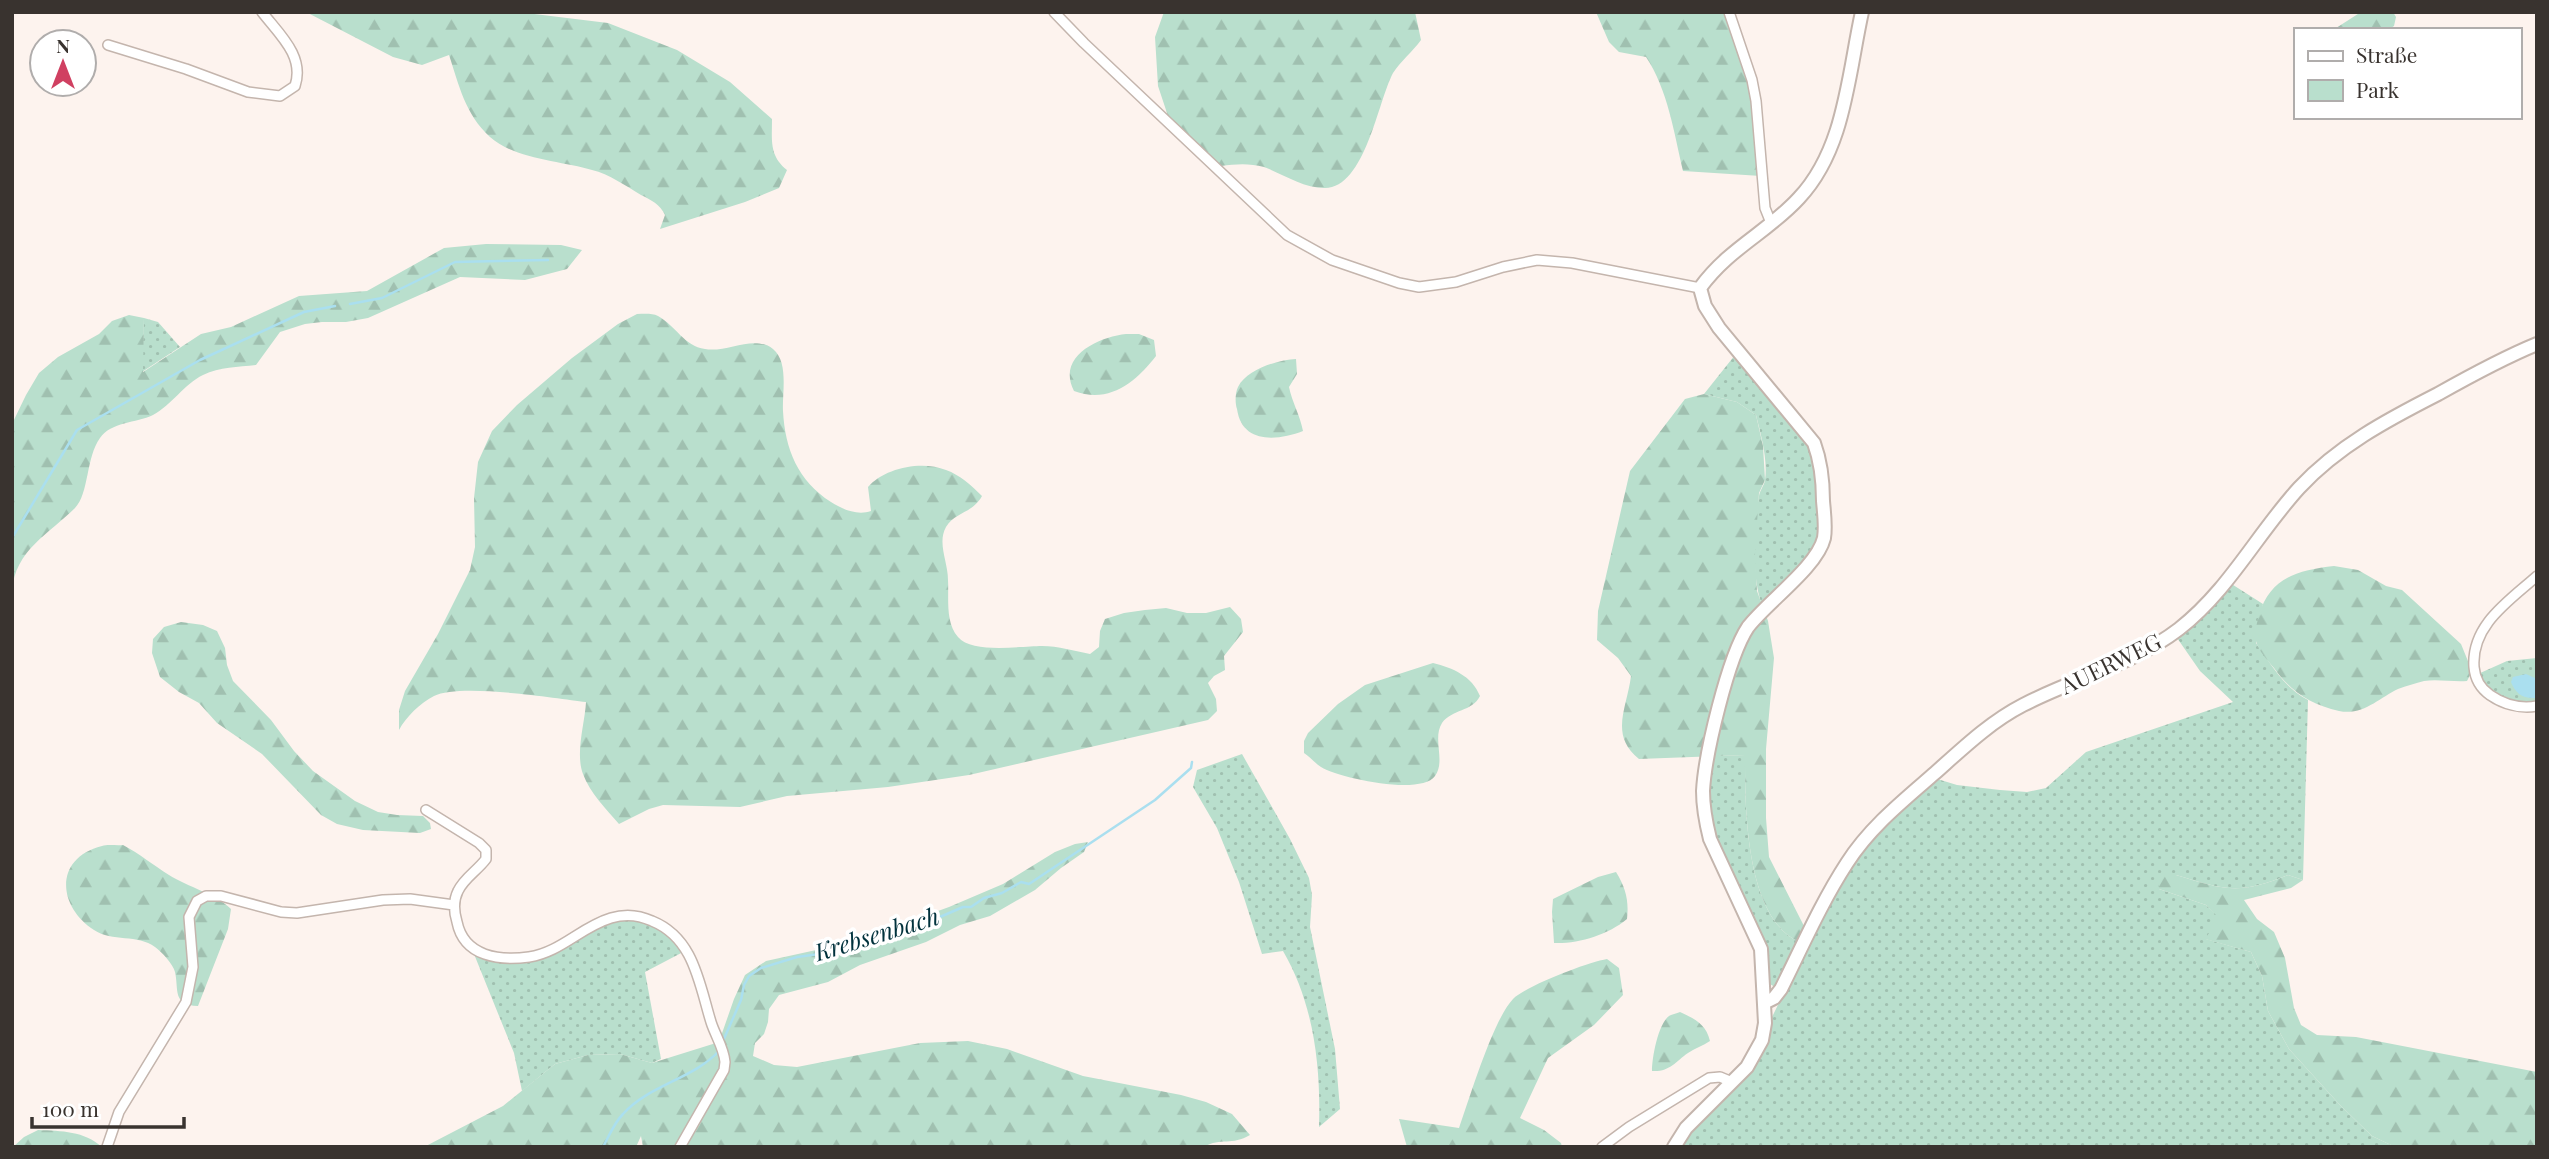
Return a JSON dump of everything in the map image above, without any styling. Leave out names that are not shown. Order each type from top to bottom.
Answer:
[{"type":"street","points":[[108,45],[248,92],[280,96],[295,86],[299,68],[289,47],[262,12]]},
{"type":"street","points":[[1054,12],[1287,235],[1332,260],[1399,283],[1419,287],[1456,282],[1503,267],[1537,260],[1572,263],[1700,288]]},
{"type":"street","points":[[1729,12],[1749,69],[1756,101],[1765,208],[1771,223]]},
{"type":"street","points":[[1700,288],[1727,257],[1800,198],[1821,171],[1840,115],[1862,12]]},
{"type":"street","points":[[1674,1147],[1686,1128],[1756,1054],[1765,1023],[1761,949],[1710,839],[1706,823],[1703,792],[1705,771],[1720,708],[1733,659],[1741,641],[1761,613],[1811,561],[1823,540],[1823,482],[1814,443],[1719,328],[1705,306],[1700,288]]},
{"type":"street","name":"AUERWEG","points":[[1764,1003],[1774,998],[1781,989],[1830,892],[1874,828],[1977,736],[1994,722],[2026,704],[2106,671],[2140,654],[2179,629],[2229,579],[2299,488],[2342,449],[2398,415],[2537,344]]},
{"type":"street","points":[[2537,576],[2486,623],[2477,639],[2474,657],[2475,677],[2486,692],[2508,704],[2537,706]]},
{"type":"street","points":[[426,810],[480,843],[486,850],[486,859],[463,883],[456,894],[454,905],[463,940],[483,955],[531,957],[547,953],[595,924],[620,916],[647,918],[660,924],[682,941],[702,988],[721,1048],[724,1070],[680,1147]]},
{"type":"street","points":[[107,1147],[119,1112],[186,1002],[193,967],[189,917],[197,901],[206,896],[221,896],[289,912],[316,911],[383,900],[410,899],[454,905]]},
{"type":"street","points":[[1602,1147],[1629,1127],[1709,1078],[1720,1077],[1732,1082]]},
{"type":"green space","points":[[306,12],[518,12],[608,23],[677,50],[730,82],[772,119],[774,153],[787,170],[779,188],[745,202],[660,229],[665,215],[661,208],[605,174],[525,155],[490,137],[469,109],[449,55],[422,65],[393,57]]},
{"type":"green space","points":[[1164,12],[1415,12],[1421,40],[1393,73],[1360,159],[1339,184],[1325,188],[1301,183],[1258,166],[1221,166],[1168,116],[1158,86],[1155,37]]},
{"type":"green space","points":[[1596,12],[1726,12],[1750,85],[1761,176],[1683,171],[1669,112],[1654,70],[1646,57],[1619,52],[1609,42]]},
{"type":"green space","points":[[2361,12],[2393,12],[2396,17],[2391,28],[2336,28]]},
{"type":"green space","points":[[486,244],[561,245],[582,250],[567,269],[525,280],[460,277],[368,318],[305,324],[280,332],[256,365],[209,372],[153,415],[111,429],[95,446],[80,502],[26,554],[19,564],[12,591],[12,424],[39,373],[58,357],[99,334],[112,321],[129,315],[144,318],[143,372],[201,334],[231,327],[299,296],[367,291],[444,248]]},
{"type":"green space","points":[[637,314],[658,316],[691,344],[705,349],[757,343],[773,349],[783,370],[784,425],[795,463],[820,494],[840,507],[855,512],[871,511],[868,487],[884,475],[915,466],[936,467],[951,472],[982,496],[974,506],[950,522],[943,540],[948,573],[949,617],[954,631],[965,642],[974,646],[997,648],[1048,646],[1090,654],[1099,647],[1100,631],[1105,619],[1145,610],[1166,608],[1187,613],[1206,613],[1230,607],[1241,619],[1243,632],[1224,656],[1225,670],[1208,683],[1216,699],[1217,711],[1208,720],[969,775],[888,787],[787,796],[740,807],[663,805],[619,824],[594,794],[583,774],[580,748],[586,702],[485,691],[447,692],[424,702],[409,715],[399,730],[399,710],[405,691],[470,570],[475,547],[474,498],[478,462],[492,431],[517,405],[572,358],[618,324]]},
{"type":"green space","points":[[144,318],[158,322],[180,347],[142,372]]},
{"type":"green space","points":[[1126,334],[1139,334],[1154,340],[1156,356],[1148,366],[1130,382],[1110,393],[1099,395],[1074,391],[1070,379],[1075,358],[1093,344]]},
{"type":"green space","points":[[1735,355],[1811,448],[1818,466],[1820,534],[1814,549],[1762,605],[1756,580],[1755,536],[1766,464],[1756,415],[1737,402],[1704,394]]},
{"type":"green space","points":[[1296,359],[1297,374],[1289,387],[1303,431],[1272,438],[1253,434],[1240,420],[1236,407],[1238,387],[1256,370]]},
{"type":"green space","points":[[1704,394],[1737,402],[1756,415],[1763,446],[1765,480],[1759,493],[1755,554],[1757,591],[1768,621],[1774,658],[1766,749],[1766,818],[1769,857],[1806,930],[1799,942],[1781,929],[1768,909],[1758,885],[1748,830],[1745,755],[1639,759],[1630,750],[1622,731],[1631,676],[1618,658],[1597,640],[1598,611],[1630,471],[1685,399]]},
{"type":"green space","points":[[2334,566],[2358,570],[2386,586],[2402,590],[2461,644],[2472,671],[2467,681],[2421,682],[2398,689],[2363,709],[2348,712],[2319,705],[2294,690],[2280,676],[2257,644],[2255,638],[2259,615],[2270,592],[2278,584],[2298,573]]},
{"type":"green space","points":[[2230,583],[2263,604],[2256,643],[2285,682],[2308,700],[2303,880],[2288,875],[2257,886],[2232,888],[2176,875],[2159,889],[2206,905],[2220,918],[2206,939],[2251,952],[2262,976],[2268,1011],[2289,1049],[2372,1136],[2395,1147],[1679,1147],[1686,1135],[1743,1076],[1838,883],[1874,834],[1934,778],[1957,785],[2000,790],[2027,792],[2046,788],[2086,752],[2233,702],[2200,671],[2175,635]]},
{"type":"green space","points":[[181,622],[203,625],[217,631],[225,648],[233,681],[271,720],[313,771],[355,801],[378,812],[423,816],[430,823],[431,829],[420,833],[363,830],[337,824],[321,815],[262,754],[217,723],[199,703],[160,677],[152,653],[153,639],[164,627]]},
{"type":"green space","points":[[2537,658],[2537,703],[2519,703],[2502,698],[2488,689],[2478,674],[2507,661]]},
{"type":"green space","points":[[1433,663],[1448,667],[1467,678],[1480,696],[1472,705],[1446,718],[1442,723],[1438,736],[1438,770],[1427,782],[1398,785],[1344,776],[1321,767],[1304,753],[1304,741],[1308,733],[1338,704],[1365,685]]},
{"type":"green space","points":[[1242,754],[1309,878],[1312,895],[1310,927],[1335,1049],[1340,1109],[1319,1127],[1317,1059],[1302,992],[1283,951],[1262,954],[1239,882],[1217,828],[1193,787],[1197,770]]},
{"type":"green space","points":[[1745,755],[1748,830],[1758,885],[1768,909],[1781,929],[1799,942],[1783,977],[1775,987],[1768,983],[1714,836],[1708,793],[1712,756]]},
{"type":"green space","points":[[1088,842],[1084,852],[1035,890],[990,916],[960,925],[926,942],[860,965],[828,982],[779,995],[769,1009],[764,1034],[755,1043],[753,1056],[774,1065],[797,1067],[920,1043],[968,1041],[1007,1049],[1083,1076],[1206,1102],[1232,1114],[1250,1135],[1204,1147],[643,1147],[641,1136],[636,1147],[424,1147],[503,1106],[555,1064],[588,1055],[620,1054],[652,1063],[716,1043],[720,1039],[745,975],[766,961],[839,945],[857,936],[894,927],[949,907],[1003,884],[1055,852]]},
{"type":"green space","points":[[123,845],[169,875],[218,899],[231,909],[228,929],[198,1006],[180,1000],[174,969],[155,947],[141,941],[101,934],[82,920],[73,908],[66,884],[75,861],[86,852],[102,846]]},
{"type":"green space","points":[[1616,872],[1626,895],[1627,919],[1611,930],[1592,937],[1554,943],[1553,899],[1598,877]]},
{"type":"green space","points":[[2156,875],[2176,875],[2232,888],[2257,886],[2288,875],[2303,880],[2291,888],[2244,900],[2257,919],[2274,932],[2285,958],[2294,1008],[2301,1025],[2317,1035],[2356,1037],[2537,1072],[2537,1147],[2395,1147],[2372,1136],[2289,1049],[2268,1011],[2262,976],[2251,952],[2205,939],[2219,918],[2206,905],[2159,889]]},
{"type":"green space","points":[[635,918],[660,927],[685,951],[645,972],[661,1059],[652,1063],[620,1054],[588,1055],[555,1064],[522,1091],[514,1053],[474,954],[492,960],[527,958],[608,921]]},
{"type":"green space","points":[[1607,959],[1619,968],[1623,995],[1594,1025],[1548,1058],[1520,1118],[1544,1130],[1561,1143],[1562,1147],[1407,1147],[1399,1119],[1459,1128],[1490,1041],[1505,1009],[1513,999],[1558,975]]},
{"type":"green space","points":[[1680,1012],[1703,1026],[1710,1041],[1668,1068],[1652,1071],[1654,1050],[1662,1026],[1669,1016]]},
{"type":"green space","points":[[38,1130],[80,1135],[102,1147],[13,1147]]},
{"type":"water","points":[[2526,674],[2537,679],[2535,698],[2520,694],[2511,682],[2513,677]]},
{"type":"waterway","points":[[350,304],[382,298],[455,262],[548,260]]},
{"type":"waterway","points":[[12,538],[77,430],[200,360],[304,312],[335,306]]},
{"type":"waterway","name":"Krebsenbach","points":[[723,1041],[741,1000],[744,985],[749,976],[761,968],[797,957],[834,952],[857,941],[889,935],[895,929],[933,920],[963,907],[971,907],[984,898],[1002,893],[1021,882],[1029,884],[1155,800],[1191,768],[1192,762]]},
{"type":"waterway","name":"Krebsenbach","points":[[603,1147],[617,1121],[634,1104],[697,1069],[719,1051]]}]
